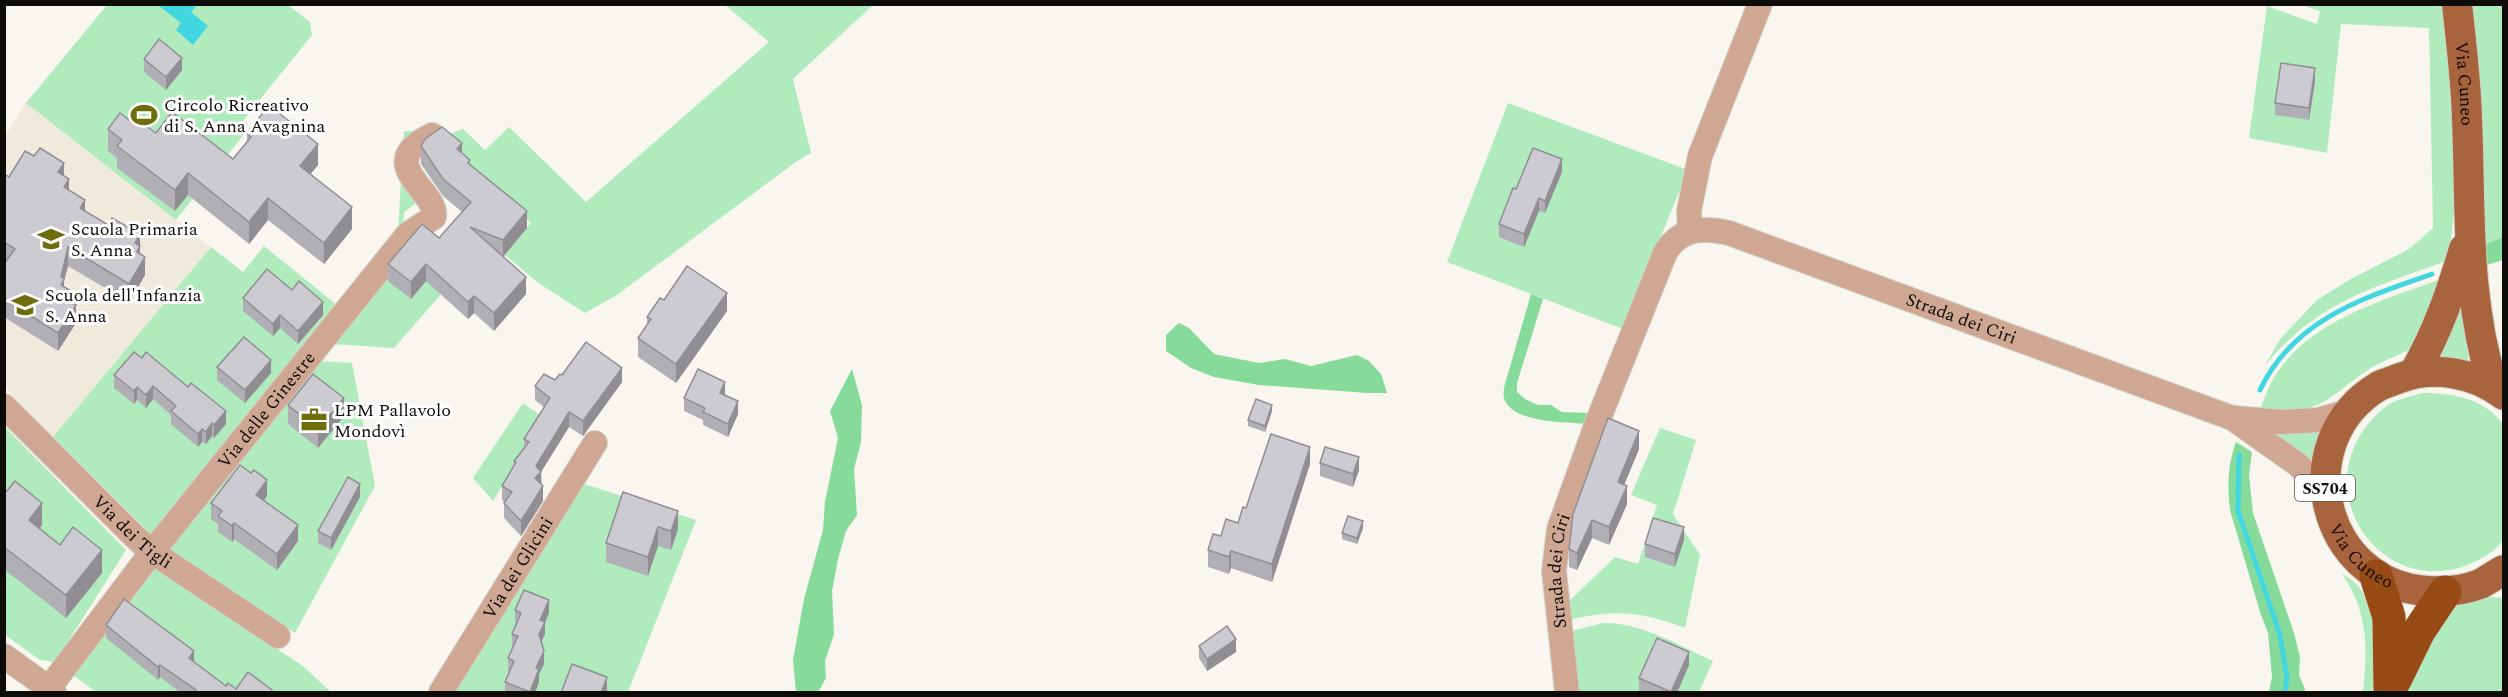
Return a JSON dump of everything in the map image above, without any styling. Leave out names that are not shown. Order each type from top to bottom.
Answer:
[{"type":"highway","points":[[2376,576],[2389,616],[2390,691]]},
{"type":"highway","points":[[2390,691],[2419,631],[2445,592]]},
{"type":"main road","name":"Via Cuneo","points":[[2457,4],[2467,118],[2468,235],[2478,329],[2498,391]]},
{"type":"main road","name":"Via Cuneo","points":[[2414,373],[2437,329],[2449,299],[2468,235]]},
{"type":"main road","name":"Via Cuneo","points":[[2496,580],[2445,592],[2409,590],[2376,576],[2351,554],[2333,524],[2325,491],[2326,463],[2334,435],[2350,411],[2379,386],[2414,373],[2451,372],[2498,391]]},
{"type":"street","points":[[1690,231],[1689,212],[1700,156],[1761,4]]},
{"type":"street","name":"Via delle Ginestre","points":[[49,691],[152,552],[408,234],[434,217],[435,209],[432,203],[413,180],[408,165],[412,149],[432,135]]},
{"type":"street","name":"Strada dei Ciri","points":[[1567,693],[1554,571],[1558,529],[1597,423],[1665,253],[1676,239],[1690,231],[1709,229],[1729,233],[2232,418]]},
{"type":"street","name":"Via dei Tigli","points":[[4,406],[126,529],[152,552],[278,636]]},
{"type":"street","points":[[2232,418],[2282,422],[2318,420],[2350,411]]},
{"type":"street","points":[[2232,418],[2298,464],[2325,491]]},
{"type":"street","name":"Via dei Glicini","points":[[441,693],[595,443]]},
{"type":"street","points":[[4,656],[49,691]]},
{"type":"shaded area","points":[[26,103],[211,247],[53,437],[5,387],[4,138]]},
{"type":"green space","name":"Circolo Ricreativo di S. Anna Avagnina","points":[[107,5],[288,5],[310,22],[312,35],[238,127],[245,133],[176,220],[26,103]]},
{"type":"green space","points":[[725,5],[873,5],[793,79],[811,153],[797,161],[617,295],[585,313],[537,282],[505,255],[531,223],[462,166],[442,137],[463,129],[485,150],[509,127],[586,202],[769,42]]},
{"type":"green space","points":[[2301,5],[2443,5],[2455,133],[2456,166],[2452,230],[2447,261],[2370,289],[2325,312],[2284,345],[2264,367],[2281,338],[2317,300],[2349,280],[2409,249],[2433,228],[2429,28],[2341,24],[2327,153],[2249,138],[2267,6],[2317,24],[2320,11]]},
{"type":"green space","points":[[2470,5],[2503,5],[2503,237],[2486,244],[2481,116]]},
{"type":"green space","points":[[1508,103],[1688,170],[1623,329],[1447,262]]},
{"type":"green space","points":[[404,131],[429,131],[411,141],[422,199],[404,212],[403,227],[398,232]]},
{"type":"green space","points":[[2503,237],[2503,260],[2487,265],[2486,244]]},
{"type":"green space","points":[[264,246],[338,306],[153,536],[53,437],[211,247],[243,272]]},
{"type":"green space","points":[[435,269],[451,283],[394,348],[331,344],[384,277],[411,299]]},
{"type":"green space","points":[[2444,278],[2417,344],[2412,348],[2371,368],[2333,396],[2311,407],[2282,410],[2261,407],[2277,373],[2292,354],[2310,338],[2352,313]]},
{"type":"green space","points":[[2463,284],[2462,312],[2469,363],[2434,358]]},
{"type":"green space","points":[[1531,294],[1543,299],[1517,383],[1517,392],[1538,405],[1551,405],[1562,412],[1591,413],[1587,424],[1528,417],[1509,406],[1504,398],[1505,384]]},
{"type":"green space","points":[[1179,323],[1189,328],[1214,354],[1259,363],[1285,359],[1311,366],[1357,355],[1369,361],[1381,374],[1387,393],[1259,385],[1214,377],[1191,368],[1166,351],[1166,335]]},
{"type":"green space","points":[[318,361],[352,363],[375,486],[295,633],[167,548]]},
{"type":"green space","points":[[852,369],[862,405],[861,442],[854,469],[857,515],[846,531],[838,559],[832,591],[834,634],[825,661],[826,678],[818,692],[796,692],[793,660],[804,599],[823,530],[825,502],[838,438],[830,411]]},
{"type":"green space","points":[[2422,393],[2445,394],[2467,399],[2487,408],[2503,424],[2503,540],[2490,553],[2462,567],[2432,571],[2405,566],[2382,553],[2364,533],[2352,509],[2347,482],[2351,455],[2365,428],[2382,410],[2395,401]]},
{"type":"green space","points":[[523,403],[544,418],[493,501],[473,478]]},
{"type":"green space","points":[[4,426],[126,550],[55,662],[40,660],[5,635]]},
{"type":"green space","points":[[1660,428],[1696,440],[1673,514],[1700,555],[1685,628],[1640,615],[1612,613],[1566,621],[1564,606],[1615,557],[1638,564],[1657,505],[1631,495]]},
{"type":"green space","points":[[2323,429],[2312,462],[2295,447],[2267,430]]},
{"type":"green space","points":[[2236,442],[2252,452],[2249,475],[2253,513],[2294,633],[2300,657],[2299,675],[2305,689],[2304,692],[2269,692],[2272,677],[2268,633],[2230,510],[2229,475]]},
{"type":"green space","points":[[578,482],[696,520],[628,692],[449,692]]},
{"type":"green space","points":[[153,565],[304,667],[331,692],[96,692],[70,673]]},
{"type":"green space","points":[[2341,573],[2359,587],[2370,610],[2375,638],[2372,692],[2363,692],[2365,645],[2361,615],[2357,601]]},
{"type":"green space","points":[[2483,596],[2503,598],[2503,692],[2406,692],[2417,658],[2452,605]]},
{"type":"green space","points":[[1603,623],[1645,630],[1713,661],[1699,692],[1575,692],[1567,632]]},
{"type":"water","points":[[158,5],[197,5],[191,12],[208,26],[193,45],[176,30],[181,23]]},
{"type":"building","points":[[159,39],[182,58],[166,77],[144,59]]},
{"type":"building","points":[[2281,63],[2315,68],[2309,108],[2275,103]]},
{"type":"building","points":[[269,105],[318,144],[300,166],[352,207],[324,243],[268,198],[249,222],[188,173],[175,190],[117,146],[122,140],[108,129],[120,113],[133,123],[136,119],[156,133],[172,112],[233,159],[251,137],[247,133]]},
{"type":"building","points":[[442,127],[462,143],[457,149],[470,160],[468,163],[527,211],[503,240],[470,227],[526,277],[494,313],[474,296],[468,302],[426,264],[411,282],[388,264],[422,224],[439,238],[471,202],[443,179],[421,146],[425,139]]},
{"type":"building","points":[[40,148],[64,163],[58,172],[69,179],[64,187],[85,200],[80,208],[108,225],[112,218],[140,234],[135,243],[140,246],[137,252],[145,257],[129,284],[68,247],[61,277],[64,279],[61,285],[74,293],[69,301],[76,305],[58,333],[4,299],[4,264],[15,249],[4,242],[4,174],[9,177],[25,151],[34,156]]},
{"type":"building","points":[[1533,148],[1562,159],[1545,201],[1539,198],[1524,234],[1499,224],[1513,188],[1516,189]]},
{"type":"building","points":[[687,266],[727,293],[676,364],[638,338],[651,319],[647,317],[660,298],[664,300]]},
{"type":"building","points":[[267,269],[292,290],[299,281],[323,302],[298,331],[280,315],[273,324],[243,298]]},
{"type":"building","points":[[244,337],[271,360],[245,390],[217,367]]},
{"type":"building","points":[[586,342],[622,368],[583,421],[569,412],[536,466],[541,472],[535,478],[543,486],[521,521],[504,503],[512,492],[502,486],[516,462],[514,461],[529,442],[524,439],[550,398],[535,386],[544,374],[555,380],[560,374],[562,375]]},
{"type":"building","points":[[134,352],[142,358],[146,352],[188,387],[191,383],[226,411],[214,425],[212,423],[206,432],[202,429],[198,434],[171,411],[176,406],[153,386],[146,395],[137,387],[134,391],[114,375]]},
{"type":"building","points":[[698,369],[725,382],[720,393],[738,401],[728,424],[703,412],[705,408],[684,398]]},
{"type":"building","points":[[313,374],[344,398],[318,429],[288,405]]},
{"type":"building","points":[[1256,399],[1272,405],[1265,426],[1248,420]]},
{"type":"building","points":[[1608,418],[1639,431],[1618,482],[1627,486],[1609,527],[1592,520],[1577,553],[1569,549],[1573,514]]},
{"type":"building","points":[[1271,434],[1310,447],[1272,564],[1231,551],[1229,557],[1208,550],[1213,534],[1221,536],[1226,519],[1238,523],[1243,507],[1246,508]]},
{"type":"building","points":[[1325,447],[1359,457],[1353,474],[1320,463]]},
{"type":"building","points":[[240,465],[251,473],[254,470],[267,480],[256,495],[298,525],[277,554],[234,523],[232,526],[218,516],[222,511],[211,503]]},
{"type":"building","points":[[348,477],[360,484],[331,538],[318,531]]},
{"type":"building","points":[[15,481],[42,503],[29,520],[60,545],[73,527],[102,550],[66,595],[4,547],[4,493]]},
{"type":"building","points":[[623,492],[678,511],[671,531],[658,527],[648,557],[606,543]]},
{"type":"building","points":[[1348,516],[1363,521],[1357,538],[1342,533]]},
{"type":"building","points":[[1653,518],[1684,527],[1675,554],[1645,544]]},
{"type":"building","points":[[524,590],[549,600],[540,620],[545,622],[539,634],[544,651],[536,668],[539,669],[530,692],[505,682],[514,661],[508,658],[518,636],[512,634],[521,613],[515,610]]},
{"type":"building","points":[[124,599],[194,651],[189,658],[226,686],[228,683],[236,689],[248,672],[272,690],[271,693],[194,693],[196,690],[160,665],[158,667],[106,625]]},
{"type":"building","points":[[1227,626],[1236,639],[1207,659],[1199,646]]},
{"type":"building","points":[[1657,638],[1689,652],[1671,692],[1639,678]]},
{"type":"building","points":[[572,664],[607,677],[601,693],[561,693]]},
{"type":"waterway","points":[[2260,390],[2274,366],[2311,328],[2356,303],[2432,274]]},
{"type":"waterway","points":[[2239,455],[2238,511],[2280,635],[2287,677],[2285,692]]},
{"type":"place","name":"Circolo Ricreativo di S. Anna Avagnina","points":[[144,115]]},
{"type":"place","name":"Scuola Primaria S. Anna","points":[[51,239]]},
{"type":"place","name":"Scuola dell'Infanzia S. Anna","points":[[25,305]]},
{"type":"place","name":"LPM Pallavolo Mondovì","points":[[314,420]]}]
